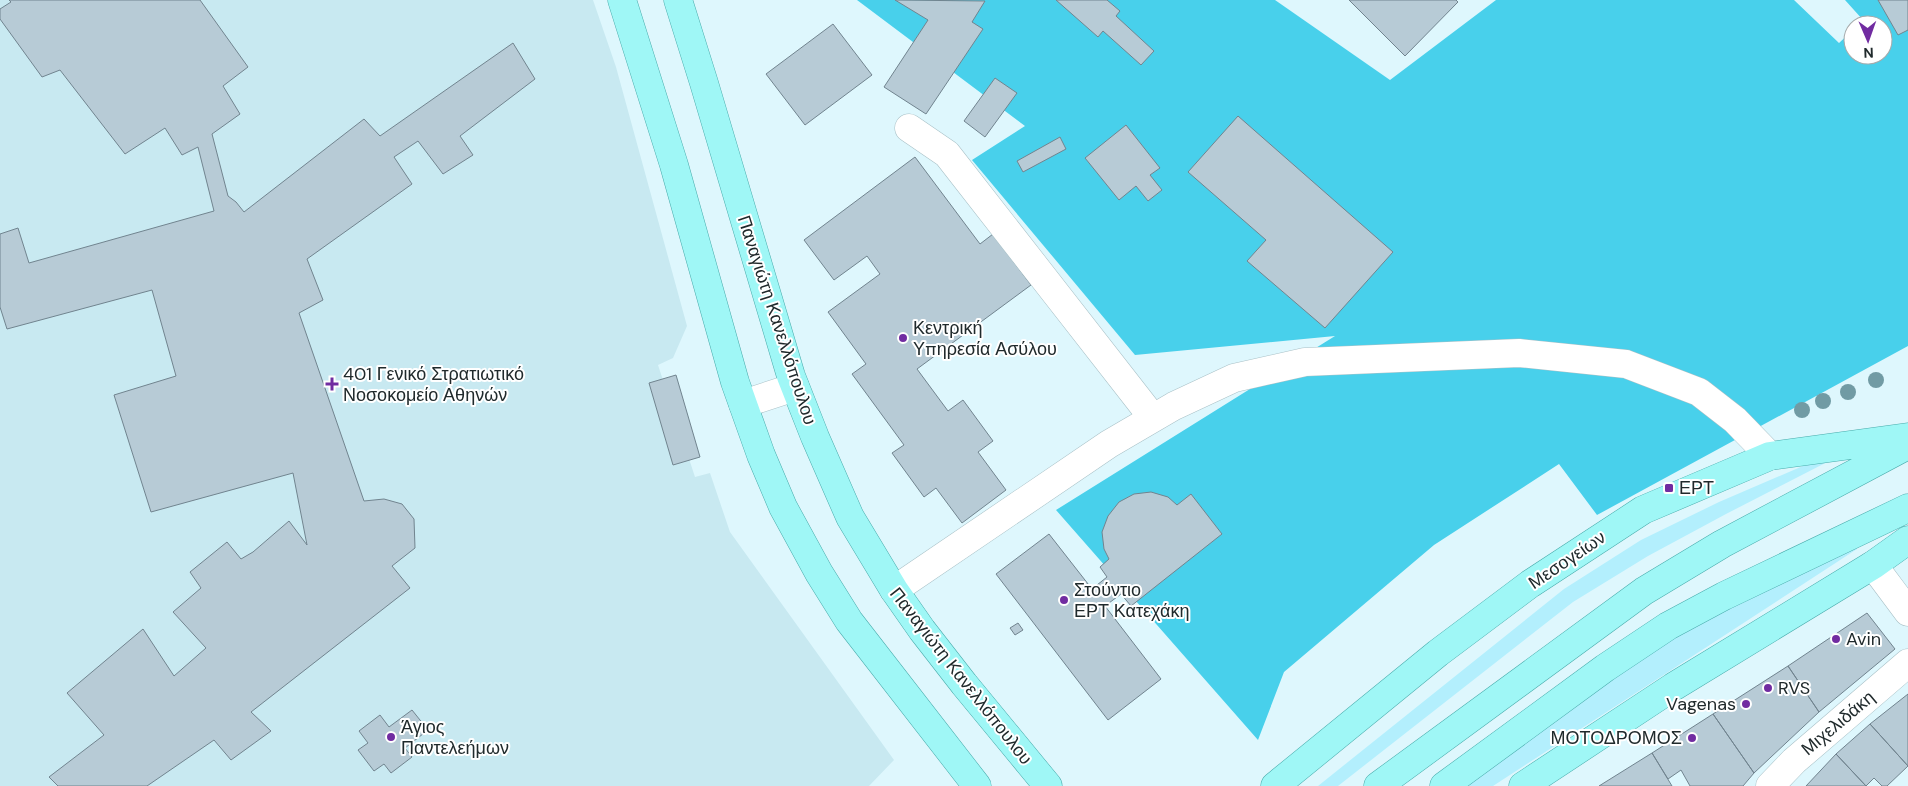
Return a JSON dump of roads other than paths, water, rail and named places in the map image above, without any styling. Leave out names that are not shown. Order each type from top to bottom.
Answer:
[{"type":"main road","points":[[622,0],[674,164],[732,374],[761,455],[783,507],[819,573],[849,621],[977,786]]},
{"type":"main road","name":"Παναγιώτη Κανελλόπουλου","points":[[678,0],[795,387],[850,517],[894,590],[964,684],[1048,786]]},
{"type":"main road","name":"Μεσογείων","points":[[1275,786],[1438,653],[1530,584],[1643,510],[1770,456],[1908,437]]},
{"type":"main road","points":[[1378,786],[1644,591],[1722,544],[1908,445]]},
{"type":"main road","points":[[1444,786],[1605,668],[1668,626],[1724,596],[1908,508]]},
{"type":"main road","points":[[1523,786],[1673,687],[1872,565],[1908,540]]},
{"type":"street","points":[[909,128],[947,154],[1153,418]]},
{"type":"street","points":[[894,590],[1109,444],[1174,406],[1234,378],[1305,362],[1519,354],[1626,364],[1699,392],[1735,420],[1770,456]]},
{"type":"street","points":[[743,404],[795,387]]},
{"type":"street","points":[[1872,565],[1908,612]]},
{"type":"street","name":"Μιχελιδάκη","points":[[1770,786],[1794,761],[1908,664]]},
{"type":"place","name":"Κεντρική Υπηρεσία Ασύλου","points":[[903,338]]},
{"type":"place","name":"401 Γενικό Στρατιωτικό Νοσοκομείο Αθηνών","points":[[332,384]]},
{"type":"place","name":"ΕΡΤ","points":[[1669,488]]},
{"type":"place","name":"Στούντιο ΕΡΤ Κατεχάκη","points":[[1064,600]]},
{"type":"place","name":"Avin","points":[[1836,639]]},
{"type":"place","name":"RVS","points":[[1768,688]]},
{"type":"place","name":"Vagenas","points":[[1746,704]]},
{"type":"place","name":"Άγιος Παντελεήμων","points":[[391,737]]},
{"type":"place","name":"ΜΟΤΟΔΡΟΜΟΣ","points":[[1692,738]]}]
